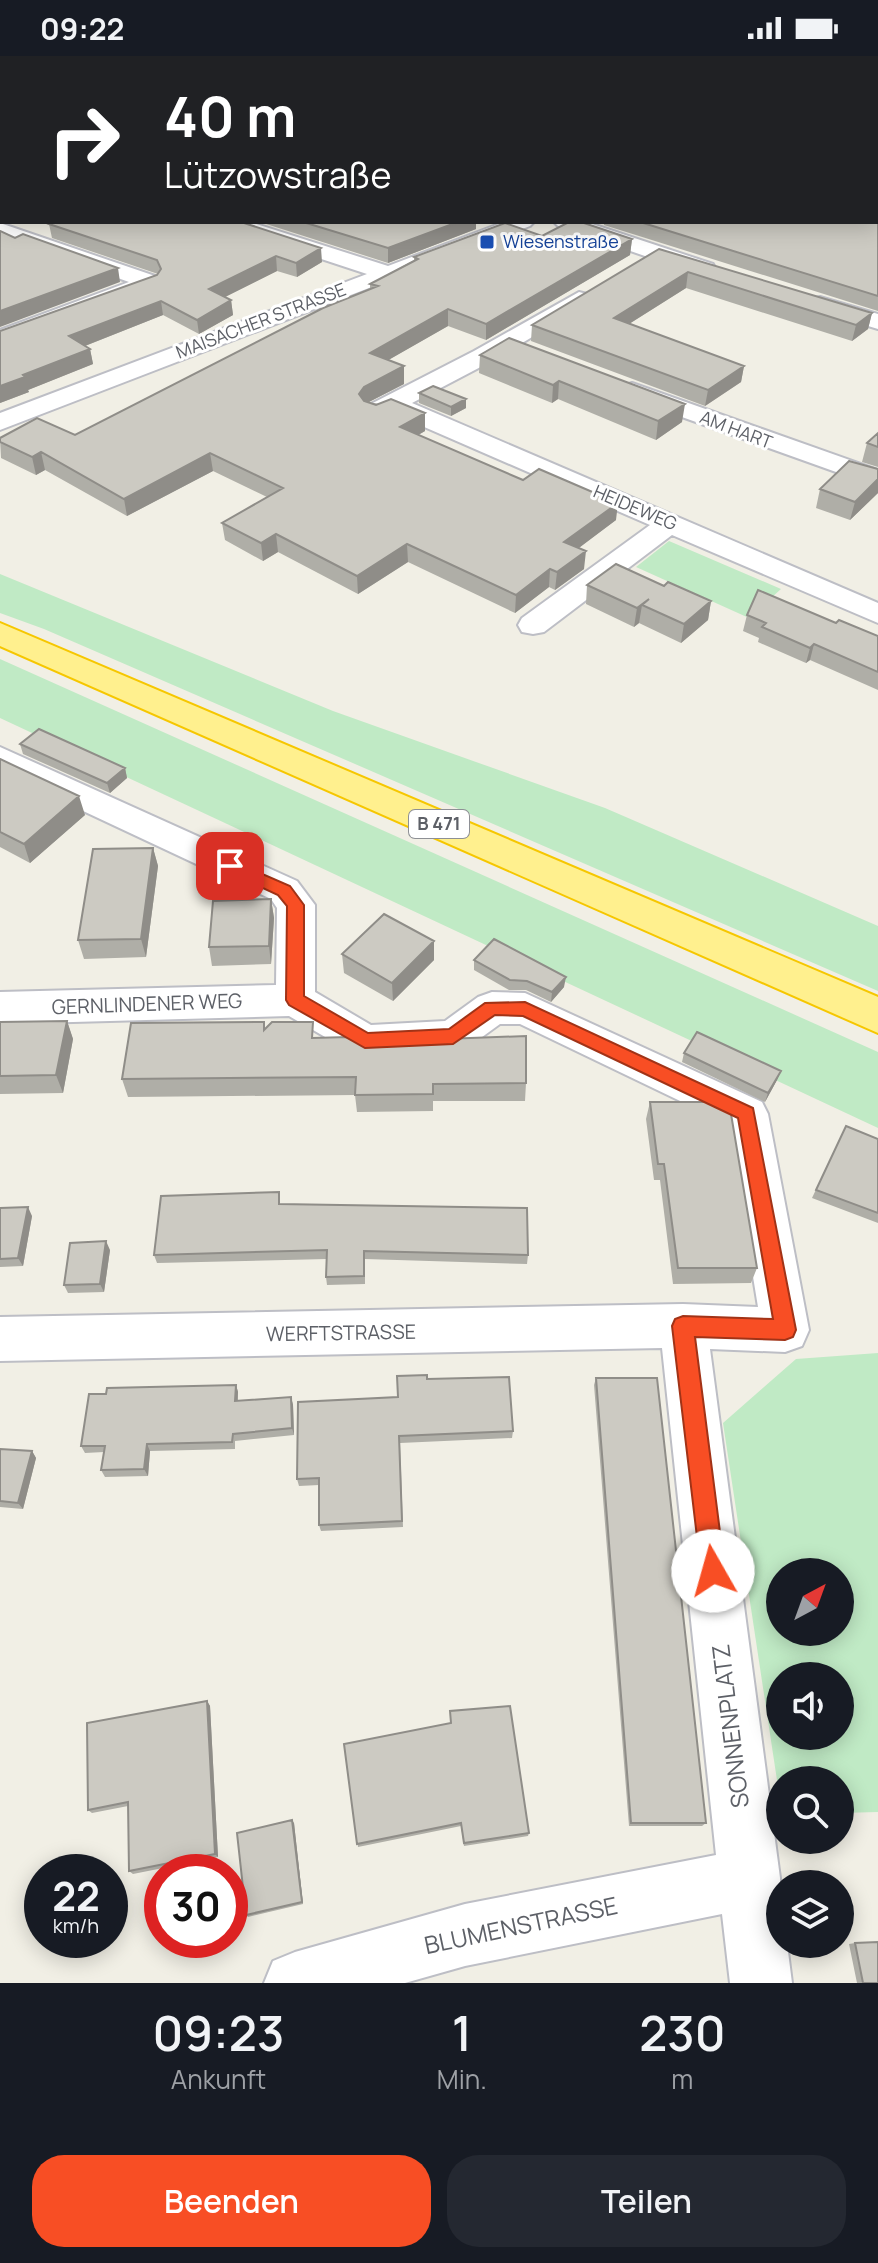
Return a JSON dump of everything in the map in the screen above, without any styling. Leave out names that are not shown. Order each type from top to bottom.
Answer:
[{"type":"highway","name":"B 471","points":[[0,633],[878,1016]]},
{"type":"street","points":[[234,224],[387,273]]},
{"type":"street","name":"MAISACHER STRASSE","points":[[0,422],[518,224]]},
{"type":"street","points":[[571,224],[721,274]]},
{"type":"street","points":[[0,229],[150,282],[0,338]]},
{"type":"street","points":[[628,269],[654,253]]},
{"type":"street","name":"HEIDEWEG","points":[[594,289],[505,343],[381,408],[671,523],[878,614]]},
{"type":"street","points":[[792,295],[878,322]]},
{"type":"street","points":[[505,343],[534,353]]},
{"type":"street","name":"AM HART","points":[[605,380],[776,445],[878,479]]},
{"type":"street","points":[[533,625],[671,523]]},
{"type":"street","points":[[0,758],[284,890],[296,905],[295,1000]]},
{"type":"street","name":"GERNLINDENER WEG","points":[[0,1008],[295,1000]]},
{"type":"street","name":"WERFTSTRASSE","points":[[0,1339],[683,1326],[785,1330],[747,1114],[525,1009],[492,1008],[453,1037],[365,1041],[295,1000]]},
{"type":"street","name":"SONNENPLATZ","points":[[683,1326],[761,1983]]},
{"type":"street","name":"BLUMENSTRASSE","points":[[295,1983],[465,1935],[750,1878]]},
{"type":"green space","points":[[669,541],[781,589],[749,618],[636,567]]},
{"type":"green space","points":[[0,574],[333,711],[605,808],[878,926],[878,991],[44,629],[0,613]]},
{"type":"green space","points":[[0,659],[878,1052],[878,1128],[0,718]]},
{"type":"green space","points":[[878,1353],[878,1812],[854,1813],[854,1766],[775,1766],[772,1750],[854,1750],[854,1662],[766,1662],[766,1707],[723,1423],[796,1359]]},
{"type":"building","points":[[49,224],[247,224],[321,248],[296,263],[276,256],[209,289],[231,300],[197,320],[161,301],[69,336],[90,349],[0,386],[0,331],[157,275],[161,269],[157,260]]},
{"type":"building","points":[[310,224],[453,224],[388,248]]},
{"type":"building","points":[[502,224],[542,236],[565,224],[587,224],[632,239],[486,324],[448,309],[370,353],[404,366],[364,387],[359,394],[364,401],[376,405],[391,399],[425,413],[400,427],[523,480],[539,469],[618,503],[564,542],[586,551],[557,572],[550,569],[516,595],[407,544],[357,576],[276,534],[261,543],[222,523],[283,488],[210,453],[124,499],[41,452],[32,457],[0,442],[0,438],[37,418],[75,435],[323,308],[378,286],[370,284],[418,259],[414,257]]},
{"type":"building","points":[[646,224],[878,224],[878,296]]},
{"type":"building","points":[[0,231],[15,238],[23,234],[118,268],[0,311]]},
{"type":"building","points":[[659,249],[872,313],[856,325],[688,272],[614,318],[744,366],[708,390],[532,325]]},
{"type":"building","points":[[509,338],[685,404],[658,421],[559,381],[553,385],[480,355]]},
{"type":"building","points":[[433,386],[466,399],[451,407],[419,393]]},
{"type":"building","points":[[878,433],[878,447],[867,443]]},
{"type":"building","points":[[849,461],[878,469],[878,479],[855,502],[820,489]]},
{"type":"building","points":[[616,564],[664,586],[668,582],[711,601],[684,624],[642,605],[649,599],[637,608],[587,585]]},
{"type":"building","points":[[758,590],[836,623],[839,620],[878,636],[878,672],[814,644],[810,648],[762,627],[766,623],[747,615]]},
{"type":"building","points":[[39,729],[125,768],[107,783],[20,744]]},
{"type":"building","points":[[0,759],[79,796],[24,844],[0,832]]},
{"type":"building","points":[[153,848],[141,939],[78,940],[93,849]]},
{"type":"building","points":[[271,899],[269,946],[209,947],[213,901]]},
{"type":"building","points":[[384,914],[434,941],[392,983],[342,954]]},
{"type":"building","points":[[494,939],[566,977],[552,992],[527,981],[510,980],[474,960]]},
{"type":"building","points":[[67,1021],[56,1075],[0,1076],[0,1022]]},
{"type":"building","points":[[264,1022],[264,1030],[272,1022],[313,1022],[312,1038],[349,1037],[364,1042],[526,1036],[526,1083],[433,1084],[433,1094],[355,1095],[356,1077],[122,1079],[131,1023]]},
{"type":"building","points":[[697,1032],[781,1071],[768,1093],[684,1053]]},
{"type":"building","points":[[650,1102],[716,1102],[730,1108],[757,1268],[678,1268],[664,1164],[658,1164]]},
{"type":"building","points":[[846,1126],[878,1139],[878,1213],[816,1190]]},
{"type":"building","points":[[279,1192],[279,1204],[527,1208],[528,1255],[364,1251],[364,1276],[326,1277],[327,1250],[154,1255],[161,1196]]},
{"type":"building","points":[[28,1207],[18,1258],[0,1259],[0,1208]]},
{"type":"building","points":[[106,1241],[100,1284],[64,1285],[70,1243]]},
{"type":"building","points":[[427,1375],[427,1379],[509,1377],[513,1431],[399,1436],[402,1521],[319,1525],[319,1478],[297,1479],[298,1402],[398,1397],[397,1376]]},
{"type":"building","points":[[596,1378],[657,1378],[706,1823],[631,1823]]},
{"type":"building","points":[[236,1385],[235,1401],[291,1397],[292,1428],[233,1434],[232,1442],[147,1444],[144,1469],[101,1470],[105,1446],[81,1446],[89,1394],[106,1394],[107,1388]]},
{"type":"building","points":[[0,1449],[32,1451],[18,1503],[0,1501]]},
{"type":"building","points":[[207,1701],[215,1854],[144,1854],[144,1868],[129,1871],[128,1802],[88,1810],[87,1723]]},
{"type":"building","points":[[510,1706],[529,1833],[464,1843],[461,1823],[357,1844],[344,1744],[451,1723],[450,1711]]},
{"type":"building","points":[[292,1820],[302,1902],[248,1915],[248,1854],[239,1854],[237,1833]]},
{"type":"building","points":[[878,1942],[878,1983],[863,1983],[855,1943]]},
{"type":"place","name":"Wiesenstraße","points":[[487,242]]},
{"type":"route","points":[[230,866],[284,890],[296,905],[295,1000],[365,1041],[453,1037],[492,1008],[525,1009],[747,1114],[785,1330],[683,1326],[713,1571]]}]
